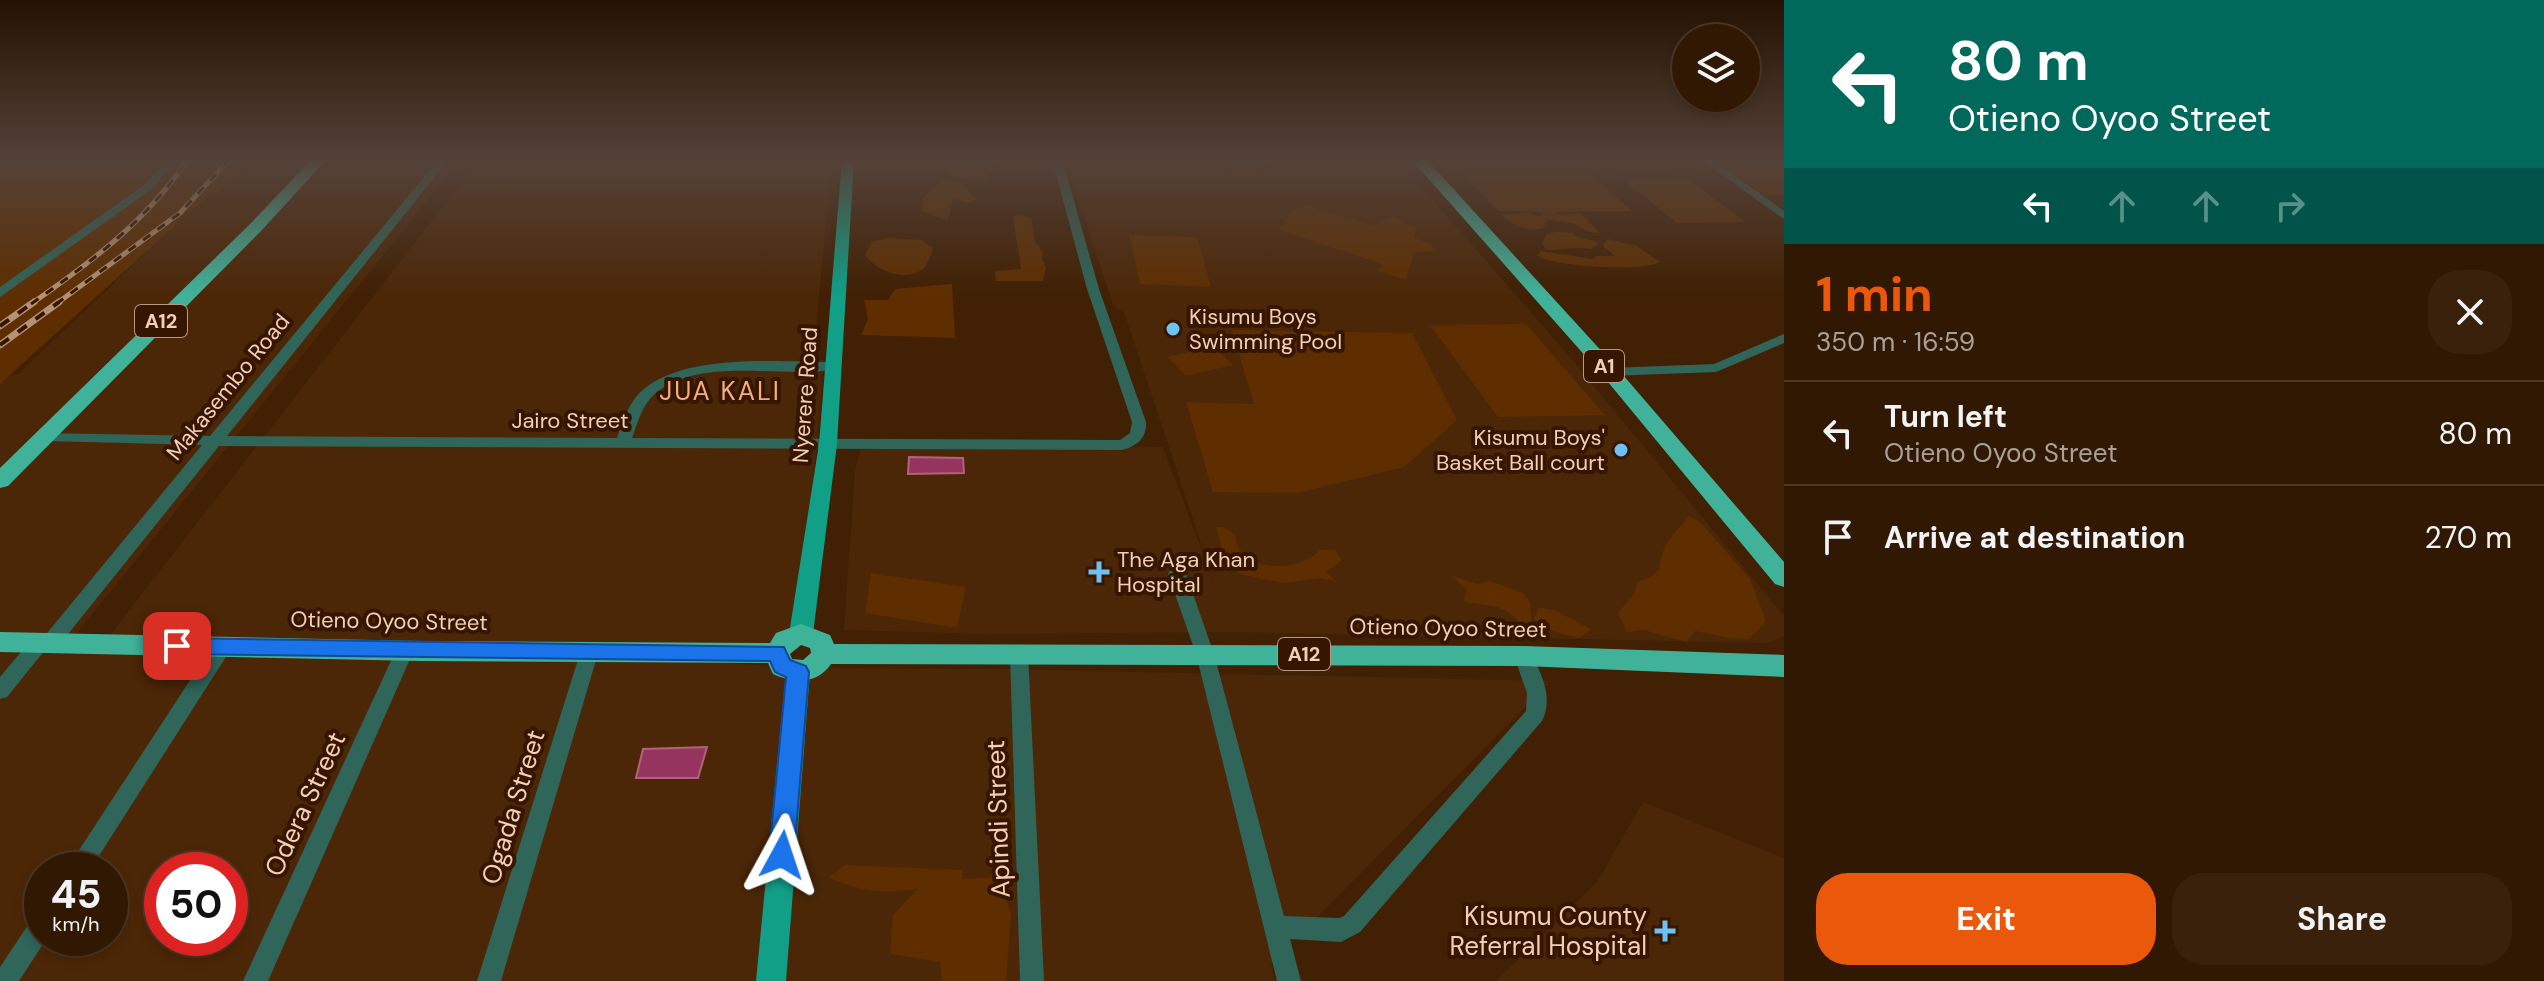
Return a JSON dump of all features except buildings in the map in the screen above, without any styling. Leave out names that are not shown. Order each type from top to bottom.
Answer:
[{"type":"highway","name":"A12","points":[[0,481],[277,205]]},
{"type":"highway","name":"A1","points":[[1461,205],[1616,372]]},
{"type":"highway","name":"A1","points":[[1467,205],[1784,562]]},
{"type":"highway","name":"A1","points":[[1691,460],[1784,578]]},
{"type":"highway","points":[[801,634],[821,642],[824,654],[815,667],[798,672],[782,666],[777,653],[785,640],[801,634]]},
{"type":"highway","name":"Otieno Oyoo Street","points":[[0,642],[777,653]]},
{"type":"highway","name":"Otieno Oyoo Street","points":[[824,654],[1523,656],[1784,666]]},
{"type":"main road","name":"Nyerere Road","points":[[801,634],[828,444],[844,205]]},
{"type":"main road","points":[[771,981],[798,672]]},
{"type":"street","points":[[0,293],[123,205]]},
{"type":"street","name":"Makasembo Road","points":[[0,691],[44,644],[215,441],[407,205]]},
{"type":"street","name":"Jairo Street","points":[[46,436],[215,441],[1122,445],[1136,438],[1140,431],[1139,422],[1093,289],[1070,205]]},
{"type":"street","points":[[1616,372],[1716,368],[1784,338]]},
{"type":"street","points":[[623,441],[642,400],[665,382],[685,375],[734,367],[832,366]]},
{"type":"street","points":[[1177,574],[1205,654],[1289,981]]},
{"type":"street","points":[[89,852],[222,647]]},
{"type":"street","name":"Odera Street","points":[[255,981],[405,650]]},
{"type":"street","name":"Ogada Street","points":[[489,981],[590,650]]},
{"type":"street","name":"Apindi Street","points":[[1019,654],[1032,981]]},
{"type":"street","points":[[1275,927],[1341,930],[1352,924],[1535,715],[1539,706],[1537,694],[1523,656]]},
{"type":"street","points":[[5,981],[24,952]]},
{"type":"shaded area","points":[[0,205],[198,205],[0,384]]},
{"type":"shaded area","points":[[197,205],[424,205],[68,644],[103,644],[444,205],[828,205],[813,359],[824,360],[799,650],[311,647],[588,651],[791,668],[1004,669],[1551,681],[1271,964],[1275,981],[0,981],[0,376],[17,375]]},
{"type":"shaded area","points":[[922,205],[952,205],[948,221],[922,211]]},
{"type":"shaded area","points":[[1080,205],[1437,205],[1569,356],[1784,616],[1784,636],[1769,643],[1231,632],[987,634],[844,630],[855,471],[861,448],[1163,447],[1215,586],[1123,309],[1114,308]]},
{"type":"shaded area","points":[[1492,205],[1625,205],[1632,211],[1554,212],[1562,215],[1581,213],[1600,233],[1547,219],[1544,228],[1526,228],[1515,225],[1502,215],[1529,213],[1540,216],[1545,212],[1498,211]]},
{"type":"shaded area","points":[[1654,205],[1723,205],[1746,222],[1677,223]]},
{"type":"shaded area","points":[[1306,206],[1372,225],[1395,216],[1405,224],[1416,227],[1414,238],[1429,243],[1436,251],[1414,252],[1406,280],[1376,270],[1384,266],[1277,229],[1287,224],[1285,221],[1290,212]]},
{"type":"shaded area","points":[[1013,217],[1031,218],[1035,242],[1043,252],[1046,268],[1043,281],[996,281],[995,271],[1021,269]]},
{"type":"shaded area","points":[[1573,233],[1598,244],[1591,249],[1546,250],[1542,243],[1547,234]]},
{"type":"shaded area","points":[[1129,235],[1197,237],[1211,287],[1140,284]]},
{"type":"shaded area","points":[[887,238],[922,240],[933,249],[925,267],[910,275],[901,275],[884,270],[870,261],[865,255],[872,242]]},
{"type":"shaded area","points":[[1607,239],[1635,245],[1660,262],[1636,267],[1598,267],[1560,263],[1537,255],[1541,251],[1593,259],[1596,256],[1615,256],[1603,246]]},
{"type":"shaded area","points":[[952,284],[955,338],[861,335],[868,319],[864,300],[888,300],[895,289]]},
{"type":"shaded area","points":[[1526,324],[1605,415],[1498,417],[1430,325]]},
{"type":"shaded area","points":[[1232,330],[1412,333],[1457,420],[1404,467],[1297,493],[1213,492],[1186,402],[1254,404]]},
{"type":"shaded area","points":[[1213,346],[1233,365],[1186,376],[1168,357]]},
{"type":"shaded area","points":[[909,457],[963,458],[964,473],[908,474]]},
{"type":"shaded area","points":[[1689,516],[1701,523],[1750,579],[1766,621],[1750,639],[1695,631],[1686,642],[1644,630],[1627,632],[1618,613],[1634,594],[1637,582],[1657,571],[1667,543]]},
{"type":"shaded area","points":[[1216,527],[1223,527],[1235,534],[1238,547],[1246,557],[1270,566],[1298,563],[1320,550],[1335,550],[1342,560],[1326,572],[1336,581],[1320,578],[1283,583],[1240,574],[1223,554]]},
{"type":"shaded area","points":[[871,573],[966,587],[957,628],[865,613]]},
{"type":"shaded area","points":[[1452,576],[1477,584],[1490,581],[1523,593],[1530,602],[1532,625],[1525,632],[1505,610],[1463,601],[1467,590]]},
{"type":"shaded area","points":[[1539,608],[1554,610],[1591,629],[1579,638],[1542,628],[1534,618]]},
{"type":"shaded area","points":[[707,747],[698,778],[636,778],[643,749]]},
{"type":"shaded area","name":"Kisumu County Referral Hospital","points":[[1643,802],[1784,858],[1784,981],[1496,981],[1597,882]]},
{"type":"shaded area","points":[[845,865],[962,870],[962,879],[997,877],[1011,913],[1006,981],[942,981],[940,962],[890,954],[893,915],[918,889],[873,890],[829,877]]},
{"type":"railway","points":[[31,304],[117,239],[152,205]]},
{"type":"railway","points":[[56,304],[188,205]]},
{"type":"railway","points":[[0,326],[34,302]]},
{"type":"railway","points":[[0,345],[59,302]]},
{"type":"place","name":"Kisumu Boys Swimming Pool","points":[[1173,329]]},
{"type":"place","name":"Kisumu Boys' Basket Ball court","points":[[1621,450]]},
{"type":"place","name":"The Aga Khan Hospital","points":[[1099,572]]},
{"type":"place","name":"Kisumu County Referral Hospital","points":[[1665,931]]},
{"type":"district","name":"JUA KALI","points":[[720,391]]},
{"type":"route","points":[[177,646],[777,653],[782,666],[798,672],[782,855]]}]
